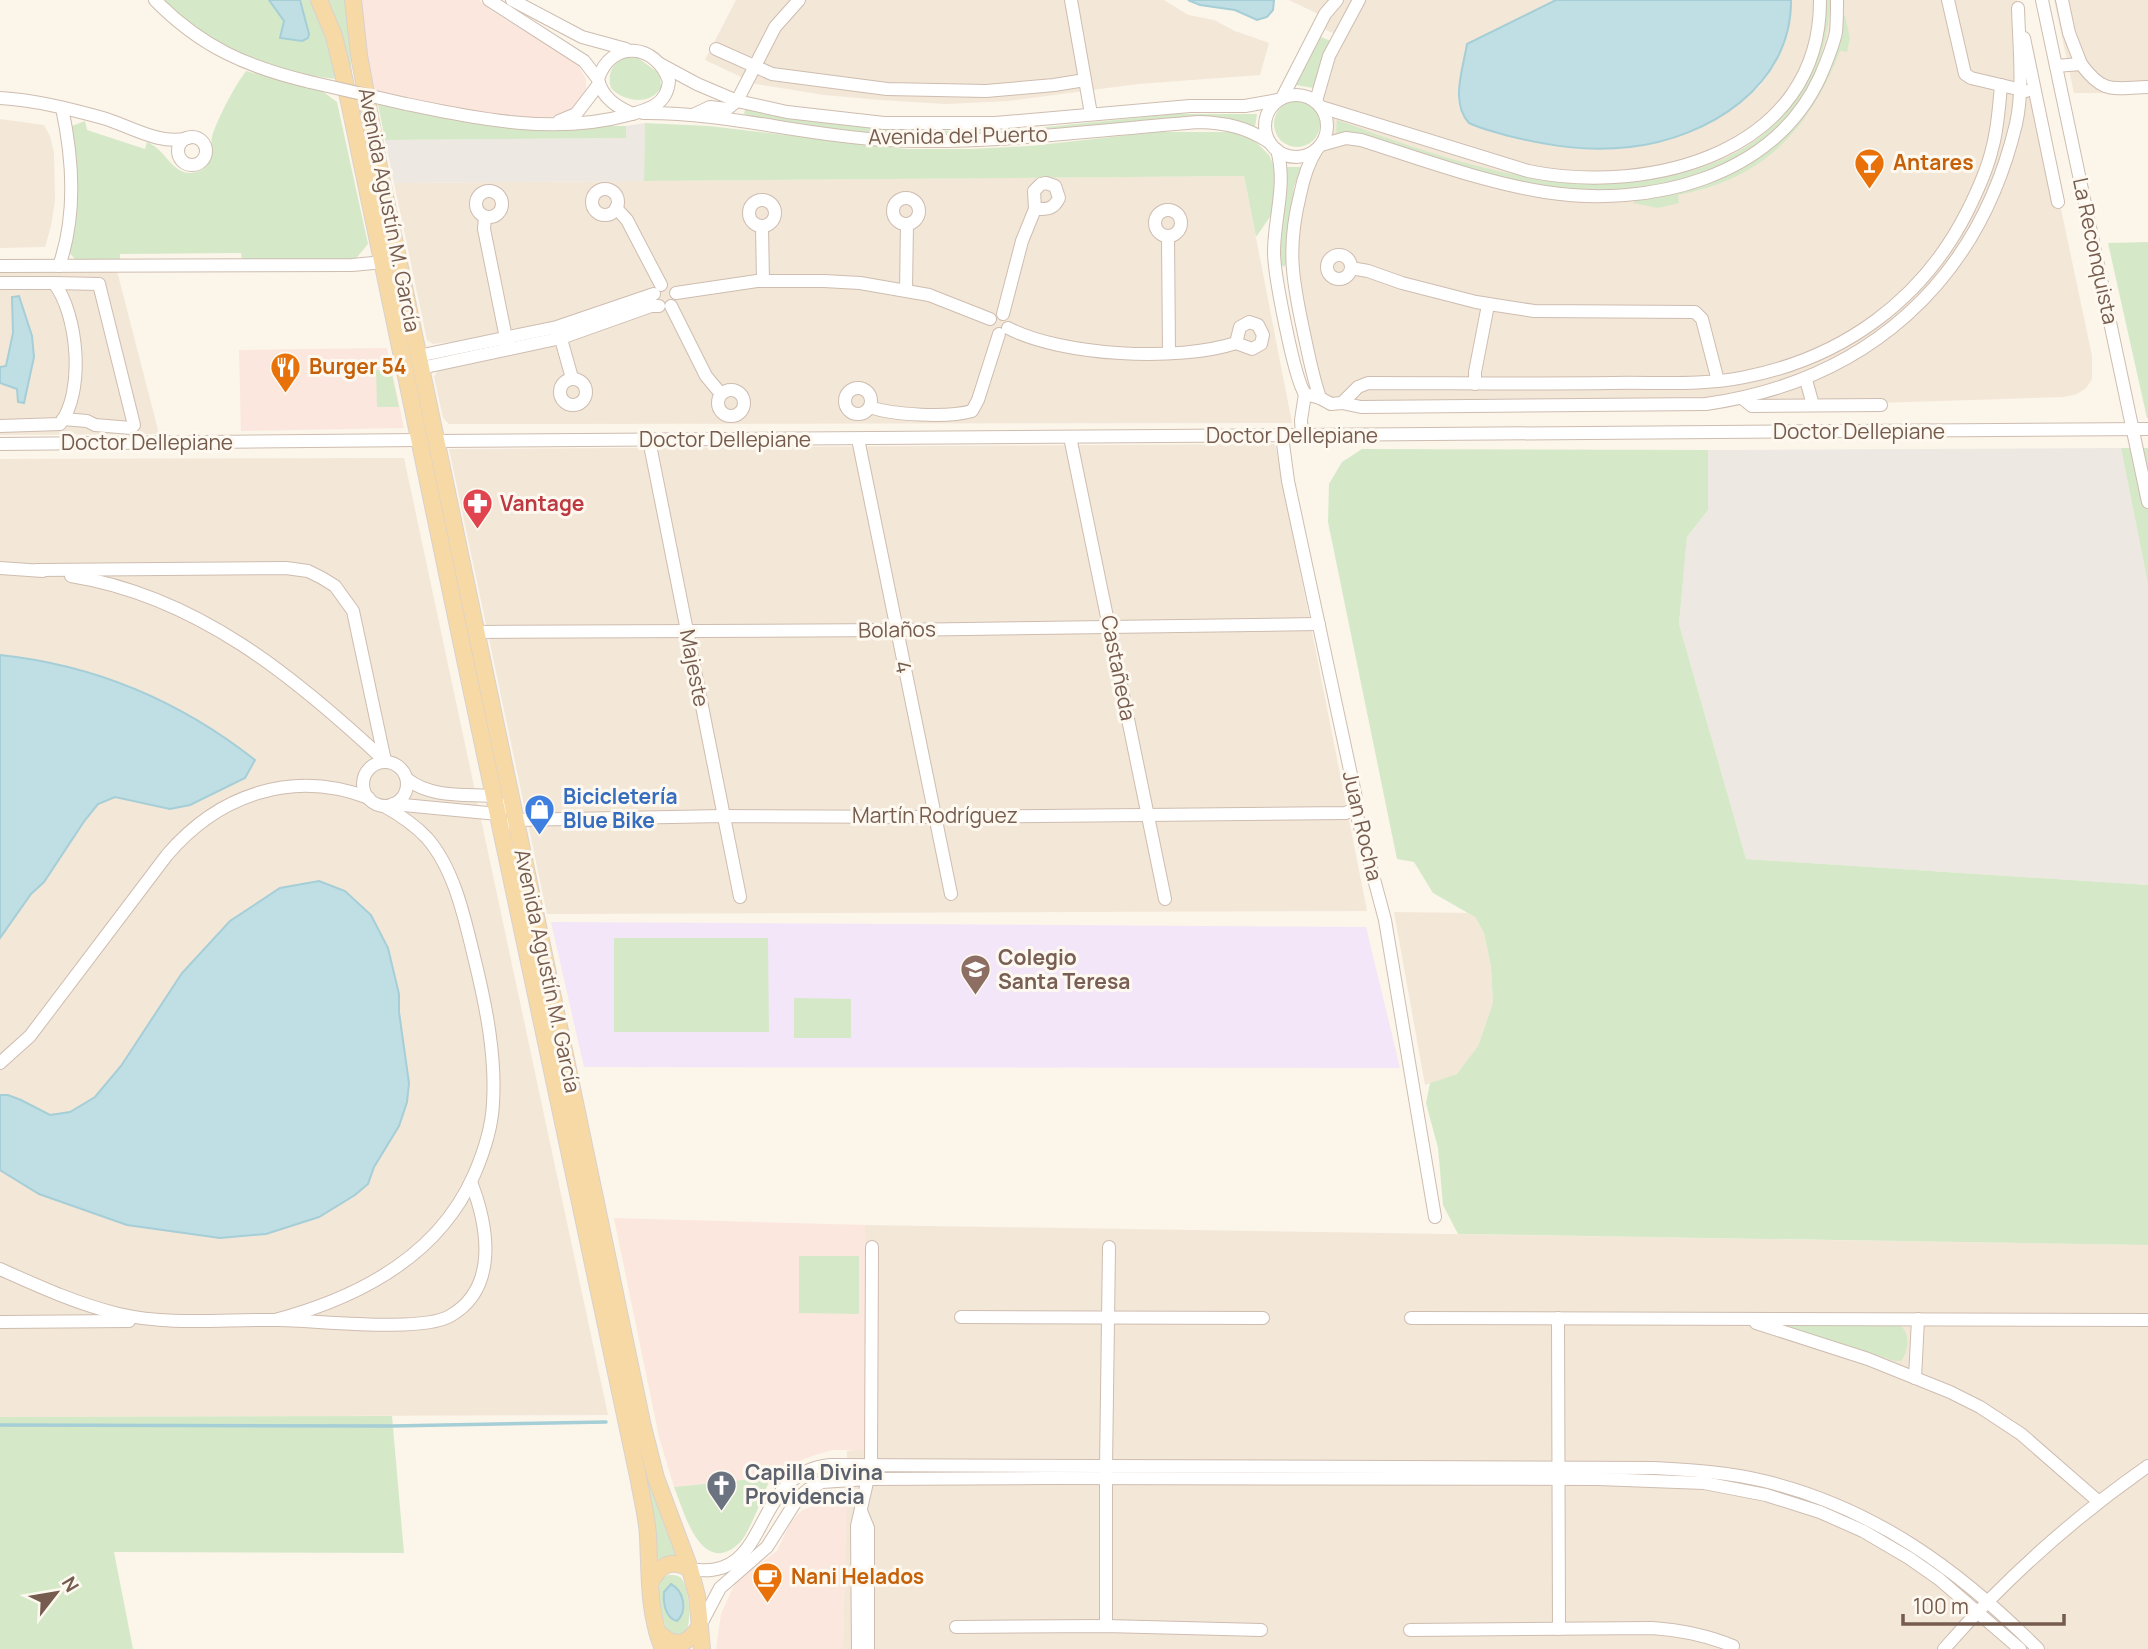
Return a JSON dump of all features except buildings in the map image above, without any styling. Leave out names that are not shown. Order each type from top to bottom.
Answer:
[{"type":"main road","name":"Avenida Agustín M. García","points":[[319,0],[334,36],[341,64],[420,440],[502,798],[514,820],[643,1427],[656,1478],[690,1569],[697,1596],[702,1649]]},
{"type":"main road","name":"Avenida Agustín M. García","points":[[353,0],[369,111],[476,632],[502,798],[498,814],[501,831],[639,1481],[648,1532],[655,1630],[663,1649]]},
{"type":"main road","points":[[650,1584],[658,1570],[669,1563],[690,1569]]},
{"type":"main road","points":[[655,1630],[664,1639],[678,1643],[694,1637],[700,1626]]},
{"type":"street","name":"Avenida del Puerto","points":[[155,0],[192,34],[257,68],[406,104],[490,120],[587,123],[638,113],[695,114],[883,140],[925,141],[1002,139],[1199,122],[1241,127],[1273,146]]},
{"type":"street","points":[[489,0],[584,61],[605,96],[613,104],[638,113],[660,102],[668,88],[667,74],[660,64],[646,55],[582,37],[512,0]]},
{"type":"street","points":[[695,114],[710,107],[727,109],[737,101],[775,27],[799,0]]},
{"type":"street","points":[[1071,0],[1091,114]]},
{"type":"street","points":[[1320,398],[1312,374],[1292,269],[1293,223],[1302,184],[1328,126],[1319,104],[1329,56],[1359,0]]},
{"type":"street","points":[[1280,99],[1299,94],[1319,104],[1528,171],[1548,175],[1597,179],[1674,169],[1740,143],[1766,125],[1782,107],[1810,61],[1818,28],[1820,0]]},
{"type":"street","points":[[1273,146],[1284,155],[1301,157],[1333,140],[1361,140],[1479,177],[1546,192],[1619,195],[1695,182],[1734,167],[1754,155],[1777,137],[1797,115],[1816,84],[1831,48],[1836,32],[1837,0]]},
{"type":"street","points":[[1948,0],[1965,74],[1971,78],[2037,93]]},
{"type":"street","name":"La Reconquista","points":[[2042,0],[2148,502]]},
{"type":"street","points":[[2062,0],[2069,33],[2081,64],[2099,85],[2108,88],[2148,87]]},
{"type":"street","points":[[1347,20],[1332,2],[1280,99],[1267,115],[1265,124],[1281,182],[1274,254],[1276,271],[1297,375],[1305,394],[1331,404],[1361,407],[1713,403],[1805,380],[1850,358],[1881,337],[1920,303],[1961,254],[1986,211],[2016,122],[2019,89],[2017,4]]},
{"type":"street","points":[[2017,4],[2058,202]]},
{"type":"street","points":[[716,49],[772,74],[887,89],[986,91],[1084,80]]},
{"type":"street","points":[[553,123],[576,114],[598,82],[606,61],[618,53],[630,50]]},
{"type":"street","name":"Avenida del Puerto","points":[[660,64],[737,101],[822,117],[907,124],[995,123],[1190,106],[1245,106],[1280,99]]},
{"type":"street","points":[[2056,66],[2081,64]]},
{"type":"street","points":[[1342,403],[1358,387],[1368,383],[1718,381],[1775,369],[1826,351],[1889,311],[1919,283],[1945,252],[1976,193],[1993,148],[2001,85]]},
{"type":"street","points":[[0,98],[62,108],[125,124],[173,142],[197,138],[204,144],[204,157],[194,164],[185,163],[164,139]]},
{"type":"street","points":[[59,265],[67,236],[71,192],[69,149],[62,108]]},
{"type":"street","points":[[2016,122],[2043,122]]},
{"type":"street","points":[[179,155],[179,147],[188,138]]},
{"type":"street","points":[[617,208],[627,220],[706,376],[721,394]]},
{"type":"street","points":[[1003,314],[1022,241],[1035,209]]},
{"type":"street","points":[[485,217],[484,229],[507,343]]},
{"type":"street","points":[[906,290],[907,224]]},
{"type":"street","points":[[762,227],[763,281]]},
{"type":"street","points":[[1168,236],[1169,352]]},
{"type":"street","points":[[0,266],[352,265],[384,262]]},
{"type":"street","points":[[1351,268],[1488,305],[1556,313],[1695,312],[1702,318],[1718,381],[1713,403]]},
{"type":"street","points":[[1276,271],[1292,269]]},
{"type":"street","points":[[419,362],[559,332],[664,297],[763,281],[824,281],[906,290],[929,295],[989,319]]},
{"type":"street","points":[[0,283],[99,284],[134,425],[131,428],[95,425],[87,421],[63,419]]},
{"type":"street","points":[[0,426],[56,426],[63,419],[74,394],[75,362],[67,308],[54,283]]},
{"type":"street","points":[[1461,405],[1460,393],[1472,384],[1488,305]]},
{"type":"street","points":[[989,319],[1003,314]]},
{"type":"street","points":[[870,407],[895,414],[972,411],[1008,319],[1003,314]]},
{"type":"street","points":[[989,319],[990,329],[1091,351],[1169,352],[1236,344]]},
{"type":"street","points":[[559,332],[572,378]]},
{"type":"street","points":[[1805,380],[1813,405]]},
{"type":"street","points":[[1718,381],[1730,387],[1737,399],[1752,407],[1881,405]]},
{"type":"street","points":[[1472,384],[1482,395],[1479,405]]},
{"type":"street","points":[[1302,436],[1301,420],[1305,394]]},
{"type":"street","name":"Doctor Dellepiane","points":[[437,441],[2148,429]]},
{"type":"street","name":"Juan Rocha","points":[[1282,436],[1288,481],[1356,798],[1355,808],[1387,930],[1435,1217]]},
{"type":"street","name":"Castañeda","points":[[1070,437],[1166,899]]},
{"type":"street","name":"4","points":[[858,439],[951,894]]},
{"type":"street","name":"Doctor Dellepiane","points":[[0,444],[420,440]]},
{"type":"street","name":"Majeste","points":[[649,440],[740,897]]},
{"type":"street","points":[[0,568],[286,568],[308,571],[328,582],[343,596],[353,611],[385,761]]},
{"type":"street","points":[[37,570],[93,579],[135,592],[194,616],[252,650],[316,698],[385,761],[399,766],[407,779],[418,788],[433,793],[502,798]]},
{"type":"street","points":[[135,592],[134,576],[141,570]]},
{"type":"street","name":"Bolaños","points":[[476,632],[1319,624]]},
{"type":"street","points":[[357,735],[370,736],[378,725]]},
{"type":"street","points":[[369,798],[365,792],[364,778],[372,766],[385,761]]},
{"type":"street","points":[[389,805],[398,802],[406,792],[407,779]]},
{"type":"street","points":[[0,1063],[30,1036],[181,838],[203,820],[234,801],[284,787],[318,786],[335,788],[389,805],[498,814]]},
{"type":"street","points":[[464,794],[464,811]]},
{"type":"street","points":[[275,1320],[341,1299],[392,1271],[429,1241],[446,1223],[483,1156],[494,1104],[493,1077],[482,990],[461,909],[440,858],[419,830],[389,805]]},
{"type":"street","name":"Martín Rodríguez","points":[[514,820],[723,816],[1346,813],[1355,808]]},
{"type":"street","points":[[501,831],[514,820]]},
{"type":"street","points":[[0,1322],[275,1320],[410,1324],[450,1316],[470,1299],[483,1275],[486,1259],[480,1210],[471,1182]]},
{"type":"street","points":[[858,1649],[857,1526],[871,1465],[872,1247]]},
{"type":"street","points":[[1106,1626],[1109,1247]]},
{"type":"street","points":[[0,1269],[71,1299],[118,1314],[155,1321]]},
{"type":"street","points":[[67,1321],[75,1315],[76,1310],[71,1299]]},
{"type":"street","points":[[341,1299],[337,1307],[338,1313],[347,1323]]},
{"type":"street","points":[[961,1317],[1263,1318]]},
{"type":"street","points":[[1411,1318],[2148,1320]]},
{"type":"street","points":[[1558,1318],[1559,1629]]},
{"type":"street","points":[[1914,1378],[1918,1319]]},
{"type":"street","points":[[1746,1320],[1868,1359],[1950,1392],[1998,1418],[2030,1441],[2099,1502]]},
{"type":"street","points":[[700,1626],[720,1588],[741,1562],[781,1490],[797,1475],[812,1468],[871,1465],[1106,1473]]},
{"type":"street","points":[[1944,1649],[1977,1611],[2043,1548],[2148,1466]]},
{"type":"street","points":[[690,1569],[712,1572],[741,1562],[767,1547],[795,1502],[809,1489],[822,1482],[1106,1473],[1558,1474],[1702,1471],[1735,1475],[1790,1488],[1820,1498],[1892,1531],[1949,1569],[2038,1649]]},
{"type":"street","points":[[1558,1474],[1704,1483],[1766,1495],[1820,1512],[1863,1531],[1929,1572],[2020,1649]]},
{"type":"street","points":[[781,1490],[794,1487],[798,1491],[795,1502]]},
{"type":"street","points":[[781,1490],[780,1506],[795,1502]]},
{"type":"street","points":[[861,1509],[868,1528],[869,1649]]},
{"type":"street","points":[[956,1627],[1106,1626],[1261,1630]]},
{"type":"street","points":[[1410,1630],[1676,1630],[1709,1636],[1733,1646]]},
{"type":"shaded area","points":[[357,0],[479,0],[490,10],[577,63],[586,79],[586,97],[566,114],[550,117],[508,117],[482,114],[367,89]]},
{"type":"shaded area","points":[[736,0],[1164,0],[1188,15],[1214,20],[1269,43],[1260,75],[1138,84],[1008,101],[946,104],[881,100],[824,95],[756,84],[705,60]]},
{"type":"shaded area","points":[[1289,0],[1556,0],[1467,44],[1458,103],[1462,115],[1469,123],[1547,145],[1587,149],[1630,147],[1669,139],[1702,126],[1733,108],[1760,86],[1773,67],[1784,46],[1789,28],[1791,0],[2017,0],[2092,356],[2092,379],[2086,388],[2077,394],[2064,397],[1813,405],[1325,402],[1293,279],[1293,223],[1319,147],[1326,136],[1326,116],[1319,104],[1339,36],[1313,24],[1318,14]]},
{"type":"shaded area","points":[[2054,0],[2148,0],[2148,93],[2074,93]]},
{"type":"shaded area","points":[[0,119],[44,125],[50,136],[54,153],[55,200],[45,247],[0,248]]},
{"type":"shaded area","points":[[645,123],[644,181],[394,183],[385,140],[625,138],[626,126]]},
{"type":"shaded area","points":[[1244,176],[1292,423],[449,424],[443,418],[434,377],[438,370],[457,366],[451,342],[433,344],[427,340],[394,183]]},
{"type":"shaded area","points":[[117,271],[159,434],[0,435],[0,272]]},
{"type":"shaded area","points":[[387,348],[404,428],[241,431],[239,350]]},
{"type":"shaded area","points":[[1275,444],[1367,911],[547,914],[449,449]]},
{"type":"shaded area","points":[[2121,448],[2148,584],[2148,885],[1746,859],[1679,624],[1687,537],[1708,510],[1708,450]]},
{"type":"shaded area","points":[[404,458],[608,1415],[0,1417],[0,459]]},
{"type":"shaded area","points":[[1394,912],[1468,913],[1475,917],[1484,933],[1491,967],[1493,1003],[1478,1046],[1458,1074],[1425,1085]]},
{"type":"shaded area","name":"Colegio Santa Teresa","points":[[551,922],[1366,927],[1400,1068],[584,1067]]},
{"type":"shaded area","points":[[614,1218],[865,1225],[866,1450],[832,1450],[790,1465],[771,1477],[674,1487],[659,1437]]},
{"type":"shaded area","points":[[865,1225],[2148,1245],[2148,1649],[843,1649],[847,1451],[866,1449]]},
{"type":"shaded area","points":[[847,1503],[843,1649],[716,1649],[721,1614],[736,1581],[777,1551],[791,1521],[801,1511],[815,1505]]},
{"type":"green space","points":[[161,0],[311,0],[330,51],[336,79],[288,71],[241,56],[205,36]]},
{"type":"green space","points":[[323,0],[345,0],[352,73],[504,800],[499,804]]},
{"type":"green space","points":[[1825,0],[1830,0],[1830,7],[1820,57],[1801,98],[1773,132],[1738,157],[1697,175],[1653,186],[1605,191],[1557,189],[1500,178],[1353,140],[1336,133],[1337,120],[1464,163],[1550,180],[1594,183],[1638,181],[1682,173],[1739,151],[1764,134],[1785,112],[1803,87],[1815,60],[1823,31]]},
{"type":"green space","points":[[1842,15],[1845,16],[1850,38],[1847,52],[1840,51],[1814,104],[1780,146],[1735,177],[1678,195],[1679,203],[1658,208],[1633,203],[1636,199],[1684,191],[1728,175],[1749,164],[1787,136],[1816,99],[1826,78]]},
{"type":"green space","points":[[1321,37],[1331,41],[1313,88],[1296,85]]},
{"type":"green space","points":[[625,58],[638,58],[660,74],[661,87],[657,93],[637,100],[616,93],[611,88],[612,70]]},
{"type":"green space","points":[[246,71],[322,91],[337,102],[368,244],[353,262],[242,262],[241,253],[120,254],[120,262],[77,262],[69,252],[72,126],[85,121],[87,130],[145,149],[147,142],[179,170],[197,172],[210,160],[216,125]]},
{"type":"green space","points":[[1297,101],[1313,108],[1320,124],[1313,140],[1297,147],[1281,140],[1274,124],[1281,108]]},
{"type":"green space","points":[[378,104],[550,126],[626,126],[626,138],[385,140]]},
{"type":"green space","points":[[747,109],[816,122],[938,131],[1036,128],[1174,114],[1257,114],[1255,127],[1236,121],[1079,132],[920,136],[868,133],[780,122],[744,114]]},
{"type":"green space","points":[[645,123],[709,126],[907,149],[1030,146],[1157,132],[1230,132],[1248,137],[1269,155],[1277,172],[1274,211],[1256,237],[1244,176],[644,181]]},
{"type":"green space","points":[[1286,167],[1301,167],[1294,187],[1288,262],[1284,267],[1280,264],[1280,259]]},
{"type":"green space","points":[[2148,242],[2148,418],[2147,418],[2108,243]]},
{"type":"green space","points":[[376,370],[391,370],[399,407],[377,407]]},
{"type":"green space","points":[[2121,448],[2148,448],[2148,584]]},
{"type":"green space","points":[[1362,449],[1708,450],[1708,510],[1687,537],[1679,624],[1746,859],[2148,885],[2148,1245],[1458,1234],[1443,1205],[1438,1148],[1426,1103],[1430,1083],[1457,1074],[1478,1046],[1493,1003],[1491,967],[1484,933],[1475,917],[1433,893],[1414,862],[1397,859],[1328,522],[1329,484],[1342,462]]},
{"type":"green space","points":[[509,829],[639,1444],[650,1486],[676,1557],[657,1559],[505,833]]},
{"type":"green space","points":[[614,938],[768,938],[769,1032],[614,1032]]},
{"type":"green space","points":[[794,998],[851,999],[851,1038],[794,1038]]},
{"type":"green space","points":[[799,1256],[859,1256],[859,1314],[799,1313]]},
{"type":"green space","points":[[1792,1325],[1898,1325],[1905,1331],[1907,1347],[1901,1361],[1895,1361],[1790,1328]]},
{"type":"green space","points":[[392,1416],[404,1553],[114,1552],[133,1649],[0,1649],[0,1417]]},
{"type":"green space","points":[[771,1477],[744,1537],[735,1547],[722,1553],[704,1547],[697,1539],[674,1487]]},
{"type":"green space","points":[[668,1575],[682,1579],[688,1599],[688,1627],[677,1635],[666,1629],[659,1599],[660,1585]]},
{"type":"water","points":[[269,0],[300,0],[308,38],[302,41],[280,38],[284,21]]},
{"type":"water","points":[[1188,0],[1274,0],[1273,10],[1267,17],[1257,20],[1235,10],[1200,5]]},
{"type":"water","points":[[1556,0],[1791,0],[1788,31],[1777,58],[1761,82],[1740,102],[1715,119],[1688,132],[1659,142],[1630,147],[1584,148],[1524,140],[1469,123],[1463,115],[1459,96],[1467,44]]},
{"type":"water","points":[[19,296],[32,336],[34,357],[24,403],[18,402],[17,389],[0,383],[0,367],[6,366],[13,333],[12,297]]},
{"type":"water","points":[[0,655],[69,667],[135,689],[197,720],[255,760],[245,778],[190,805],[170,809],[115,797],[98,804],[44,882],[31,894],[0,938]]},
{"type":"water","points":[[319,881],[345,891],[371,915],[388,948],[399,994],[409,1083],[407,1102],[399,1126],[374,1167],[368,1184],[319,1217],[266,1234],[220,1238],[127,1225],[39,1194],[0,1170],[0,1095],[21,1100],[50,1115],[70,1112],[95,1097],[121,1066],[182,973],[230,921],[280,888]]},
{"type":"water","points":[[671,1584],[679,1591],[683,1601],[683,1612],[677,1621],[667,1613],[665,1605],[664,1592]]},
{"type":"waterway","points":[[0,1425],[392,1426],[606,1422]]},
{"type":"place","name":"Antares","points":[[1870,190]]},
{"type":"place","name":"Burger 54","points":[[286,394]]},
{"type":"place","name":"Vantage","points":[[477,531]]},
{"type":"place","name":"Bicicletería Blue Bike","points":[[540,836]]},
{"type":"place","name":"Colegio Santa Teresa","points":[[975,997]]},
{"type":"place","name":"Capilla Divina Providencia","points":[[722,1512]]},
{"type":"place","name":"Nani Helados","points":[[768,1604]]}]
